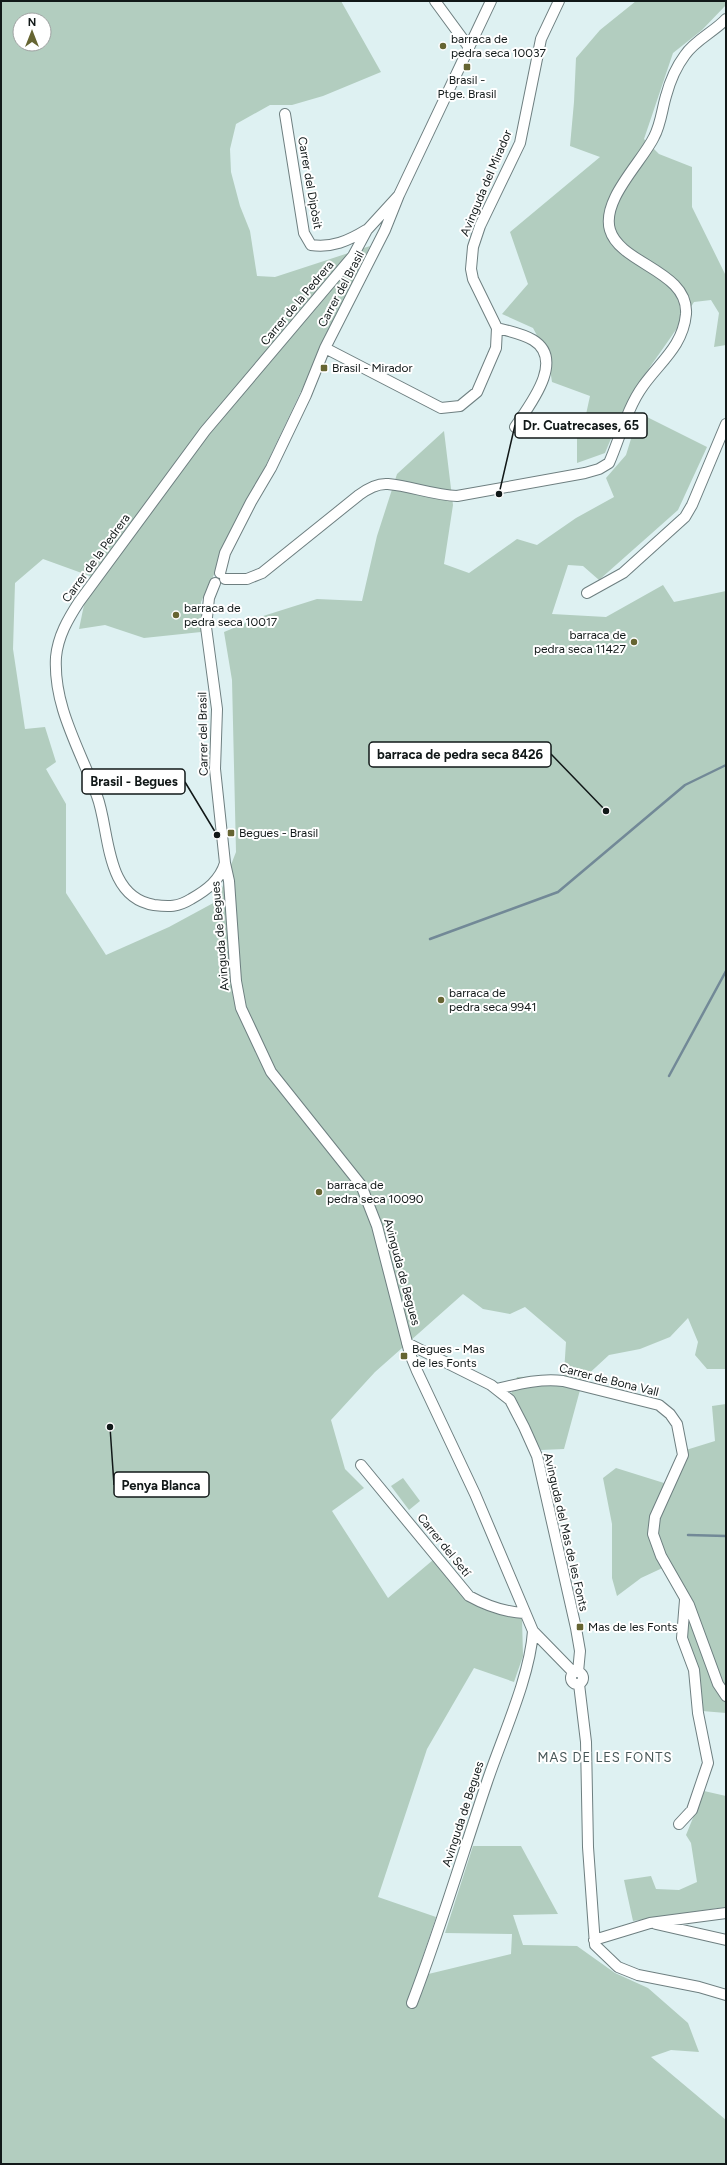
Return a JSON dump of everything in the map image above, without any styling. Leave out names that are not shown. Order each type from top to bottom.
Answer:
[{"type":"street","points":[[435,1],[468,46]]},
{"type":"street","name":"Carrer del Brasil","points":[[225,862],[215,770],[217,709],[206,627],[208,598],[220,578],[225,553],[250,502],[271,468],[306,394],[325,348],[385,230],[399,195],[468,46],[491,1]]},
{"type":"street","name":"Avinguda del Mirador","points":[[325,348],[441,408],[460,406],[478,392],[496,348],[497,328],[473,279],[471,269],[473,246],[480,226],[520,143],[541,39],[559,1]]},
{"type":"street","points":[[220,578],[247,579],[262,573],[359,495],[370,488],[387,484],[445,496],[457,496],[585,473],[599,469],[609,463],[643,386],[679,341],[686,313],[680,293],[674,285],[665,276],[631,253],[613,237],[609,225],[610,208],[654,137],[666,96],[677,67],[686,53],[726,19]]},
{"type":"street","name":"Carrer del Dipòsit","points":[[285,114],[304,233],[311,245],[326,247],[351,240],[367,230]]},
{"type":"street","name":"Carrer de la Pedrera","points":[[225,862],[216,881],[203,892],[175,907],[150,904],[139,899],[121,882],[109,853],[98,798],[67,722],[59,693],[56,657],[62,632],[80,602],[205,431],[354,256],[367,230],[399,195]]},
{"type":"street","points":[[497,328],[532,339],[540,345],[546,362],[545,375],[534,399],[515,427]]},
{"type":"street","points":[[587,593],[623,573],[673,530],[685,517],[692,505],[726,424]]},
{"type":"street","name":"Avinguda de Begues","points":[[225,862],[232,911],[236,981],[242,1008],[271,1072],[361,1185],[378,1226],[407,1342],[416,1371],[498,1548],[524,1613],[533,1631],[576,1673]]},
{"type":"street","name":"Avinguda del Mas de les Fonts","points":[[407,1342],[491,1385],[510,1400],[537,1456],[580,1651],[576,1673],[582,1674],[583,1679],[579,1684],[586,1742],[588,1847],[594,1940]]},
{"type":"street","name":"Carrer de Bona Vall","points":[[497,1389],[551,1380],[563,1381],[659,1405],[670,1414],[677,1424],[683,1455],[655,1517],[653,1534],[661,1556],[686,1598],[718,1684],[726,1696]]},
{"type":"street","name":"Carrer del Setí","points":[[361,1465],[469,1596],[485,1605],[510,1612],[524,1613]]},
{"type":"street","points":[[679,1824],[692,1810],[708,1763],[698,1713],[694,1670],[682,1638],[686,1598]]},
{"type":"street","name":"Avinguda de Begues","points":[[412,2003],[450,1898],[517,1695],[532,1648],[533,1631]]},
{"type":"street","points":[[726,1913],[650,1923],[594,1940],[595,1945],[618,1967],[638,1975],[699,1986],[726,1995]]},
{"type":"street","points":[[650,1923],[726,1940]]},
{"type":"green space","points":[[1,1],[341,1],[381,72],[323,96],[292,105],[270,105],[236,124],[230,149],[231,172],[240,206],[250,231],[257,276],[275,277],[370,246],[201,602],[201,632],[144,638],[105,625],[79,629],[90,576],[43,559],[15,583],[13,649],[25,729],[45,727],[56,762],[46,769],[66,804],[66,893],[106,955],[169,927],[217,901],[236,852],[232,680],[224,632],[260,617],[317,599],[362,601],[377,536],[397,474],[444,431],[453,505],[444,564],[469,573],[517,539],[537,545],[576,518],[614,497],[606,478],[626,455],[639,413],[707,447],[678,510],[599,580],[583,566],[568,565],[552,614],[606,617],[663,585],[674,602],[726,591],[726,1369],[707,1369],[695,1355],[698,1342],[688,1318],[670,1337],[640,1349],[609,1355],[583,1379],[564,1449],[541,1450],[511,1394],[517,1377],[560,1376],[564,1373],[566,1342],[525,1307],[510,1314],[483,1309],[463,1294],[375,1372],[331,1420],[345,1469],[364,1488],[332,1511],[388,1598],[433,1560],[462,1591],[481,1606],[492,1611],[522,1618],[523,1656],[514,1682],[474,1668],[427,1749],[378,1897],[436,1917],[416,1977],[511,1954],[512,1934],[445,1933],[473,1846],[521,1846],[558,1914],[513,1915],[523,1945],[577,1946],[615,1973],[648,1988],[688,2023],[699,2052],[671,2050],[651,2057],[726,2120],[726,2164],[1,2164]]},
{"type":"green space","points":[[636,1],[726,1],[726,5],[702,30],[673,53],[644,139],[659,154],[692,167],[692,207],[726,276],[726,345],[714,347],[719,313],[711,300],[694,302],[626,405],[605,453],[577,463],[577,431],[585,419],[590,396],[552,382],[548,356],[533,328],[502,314],[528,284],[510,232],[600,157],[570,146],[576,58],[600,30]]},
{"type":"green space","points":[[726,1404],[726,1713],[702,1711],[684,1637],[688,1620],[671,1564],[641,1578],[617,1596],[612,1578],[612,1524],[603,1478],[616,1468],[664,1483],[686,1450],[715,1441],[712,1406]]},
{"type":"green space","points":[[403,1478],[420,1501],[409,1510],[391,1486]]},
{"type":"green space","points":[[704,1791],[726,1796],[726,1907],[633,1921],[624,1880],[651,1876],[656,1889],[679,1890],[697,1882],[691,1843],[686,1835]]},
{"type":"waterway","points":[[430,939],[558,892],[685,785],[726,765]]},
{"type":"waterway","points":[[669,1076],[726,971]]},
{"type":"waterway","points":[[688,1535],[726,1536]]},
{"type":"place","name":"barraca de pedra seca 10037","points":[[443,46]]},
{"type":"place","name":"Brasil - Ptge. Brasil","points":[[467,67]]},
{"type":"place","name":"Brasil - Mirador","points":[[324,368]]},
{"type":"place","name":"Dr. Cuatrecases, 65","points":[[499,494]]},
{"type":"place","name":"barraca de pedra seca 10017","points":[[176,615]]},
{"type":"place","name":"barraca de pedra seca 11427","points":[[634,642]]},
{"type":"place","name":"barraca de pedra seca 8426","points":[[606,811]]},
{"type":"place","name":"Begues - Brasil","points":[[231,833]]},
{"type":"place","name":"Brasil - Begues","points":[[217,835]]},
{"type":"place","name":"barraca de pedra seca 9941","points":[[441,1000]]},
{"type":"place","name":"barraca de pedra seca 10090","points":[[319,1192]]},
{"type":"place","name":"Begues - Mas de les Fonts","points":[[404,1356]]},
{"type":"place","name":"Penya Blanca","points":[[110,1427]]},
{"type":"place","name":"Mas de les Fonts","points":[[580,1627]]},
{"type":"district","name":"MAS DE LES FONTS","points":[[605,1757]]}]
